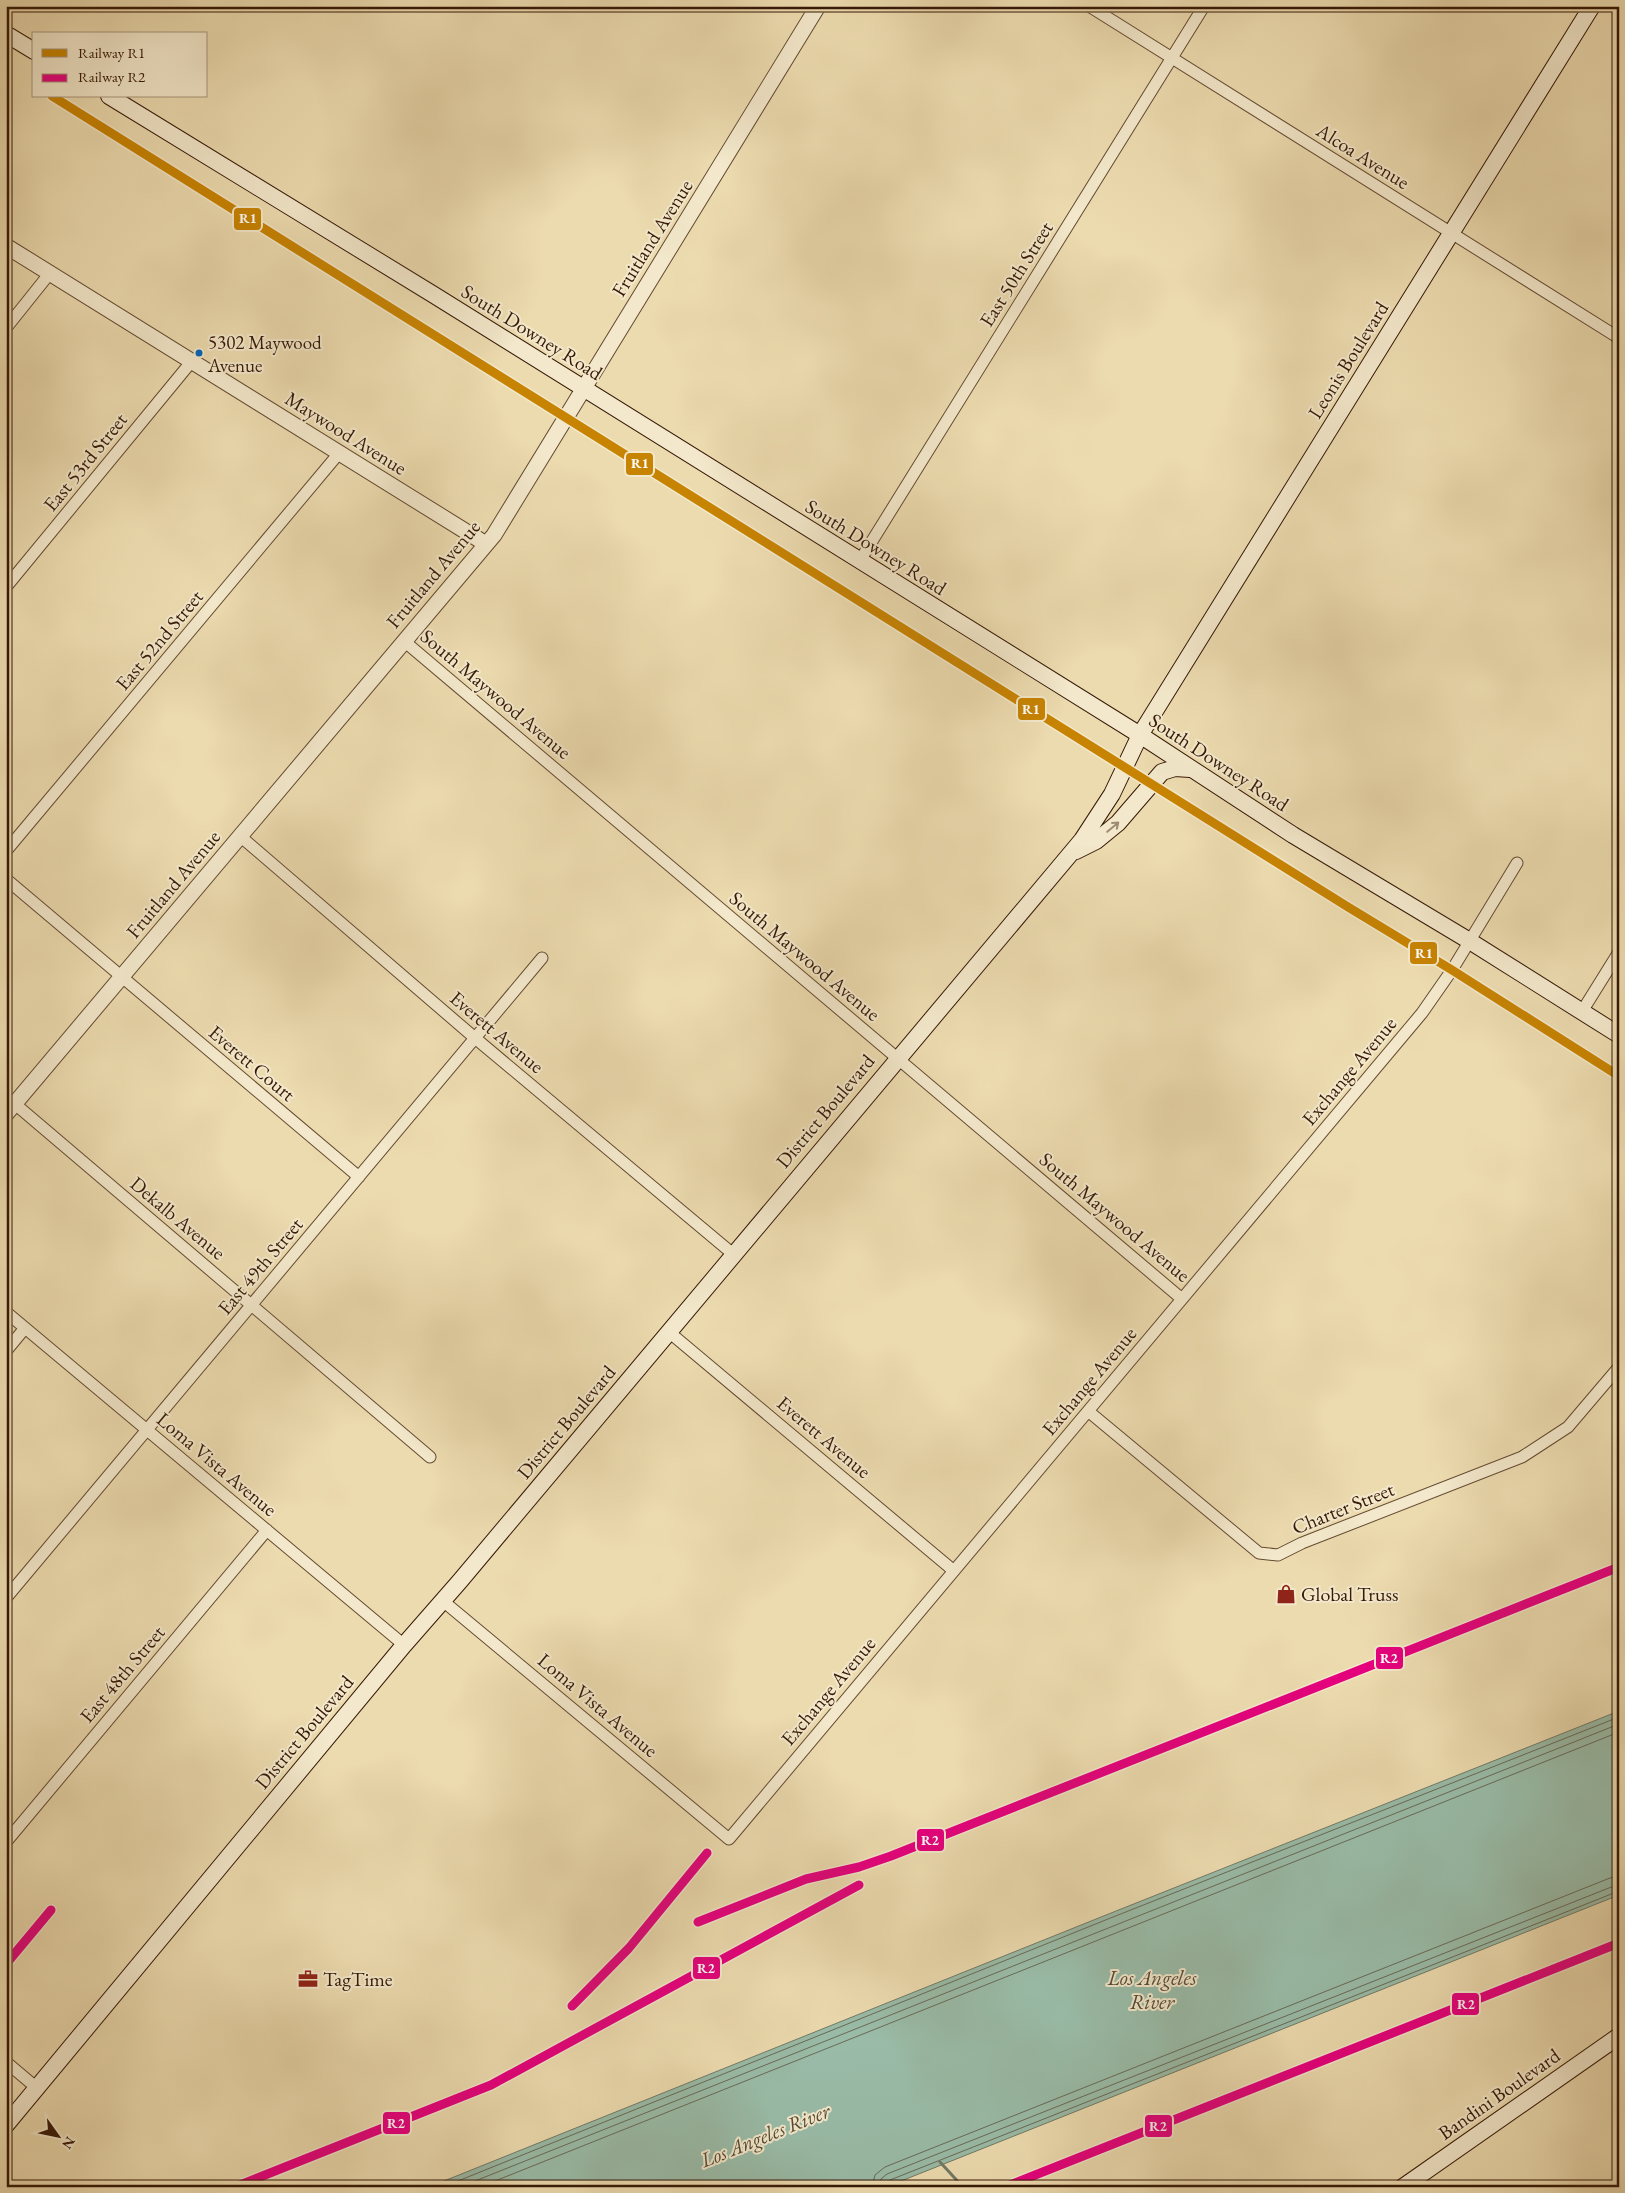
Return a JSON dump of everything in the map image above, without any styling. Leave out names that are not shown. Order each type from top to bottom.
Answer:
[{"type":"main road","name":"Leonis Boulevard","points":[[1140,735],[1592,6]]},
{"type":"main road","points":[[6,34],[32,50]]},
{"type":"main road","name":"South Downey Road","points":[[112,98],[425,290],[1140,735],[1299,839],[1468,940],[1619,1036]]},
{"type":"main road","name":"District Boulevard","points":[[6,2125],[404,1644],[443,1601],[1072,853],[1108,801],[1126,768],[1140,735]]},
{"type":"main road","points":[[1072,853],[1096,841],[1118,824],[1162,772],[1174,768],[1190,769]]},
{"type":"main road","name":"Bandini Boulevard","points":[[1403,2187],[1619,2036]]},
{"type":"street","name":"Fruitland Avenue","points":[[11,1109],[494,535],[818,6]]},
{"type":"street","name":"Alcoa Avenue","points":[[1088,6],[1619,338]]},
{"type":"street","name":"East 50th Street","points":[[860,562],[1204,6]]},
{"type":"street","name":"Maywood Avenue","points":[[6,246],[486,544]]},
{"type":"street","points":[[6,328],[50,273]]},
{"type":"street","name":"East 53rd Street","points":[[6,587],[192,361]]},
{"type":"street","name":"East 52nd Street","points":[[6,851],[340,452]]},
{"type":"street","name":"South Maywood Avenue","points":[[404,641],[1182,1299]]},
{"type":"street","name":"Everett Avenue","points":[[240,836],[475,1038],[734,1254]]},
{"type":"street","name":"Exchange Avenue","points":[[729,1839],[1422,1014],[1452,970],[1468,940],[1517,863]]},
{"type":"street","points":[[6,879],[122,977]]},
{"type":"street","points":[[1581,1013],[1619,952]]},
{"type":"street","name":"East 49th Street","points":[[6,1598],[542,958]]},
{"type":"street","name":"Everett Court","points":[[122,977],[359,1177]]},
{"type":"street","name":"Dekalb Avenue","points":[[11,1109],[252,1305],[430,1457]]},
{"type":"street","name":"Loma Vista Avenue","points":[[6,1312],[404,1644]]},
{"type":"street","points":[[6,1351],[25,1328]]},
{"type":"street","name":"Everett Avenue","points":[[669,1332],[954,1571]]},
{"type":"street","name":"Charter Street","points":[[1088,1411],[1259,1553],[1278,1555],[1302,1543],[1522,1457],[1568,1427],[1619,1367]]},
{"type":"street","name":"East 48th Street","points":[[6,1842],[267,1530]]},
{"type":"street","name":"Loma Vista Avenue","points":[[443,1601],[729,1839]]},
{"type":"street","points":[[6,2062],[38,2088]]},
{"type":"water","name":"Los Angeles River","points":[[1619,1711],[1619,1895],[886,2187],[429,2187],[1106,1915]]},
{"type":"waterway","points":[[940,2162],[963,2187]]},
{"type":"rail line","name":"R1","points":[[55,98],[1619,1076]]},
{"type":"rail line","name":"R2","points":[[698,1922],[806,1879],[859,1867],[891,1856],[1619,1567]]},
{"type":"rail line","name":"R2","points":[[572,2006],[629,1948],[707,1853]]},
{"type":"rail line","name":"R2","points":[[235,2187],[491,2085],[859,1885]]},
{"type":"rail line","name":"R2","points":[[6,1964],[51,1910]]},
{"type":"rail line","name":"R2","points":[[1005,2187],[1619,1943]]},
{"type":"place","name":"5302 Maywood Avenue","points":[[199,353]]},
{"type":"place","name":"Global Truss","points":[[1286,1594]]},
{"type":"place","name":"TagTime","points":[[308,1979]]}]
